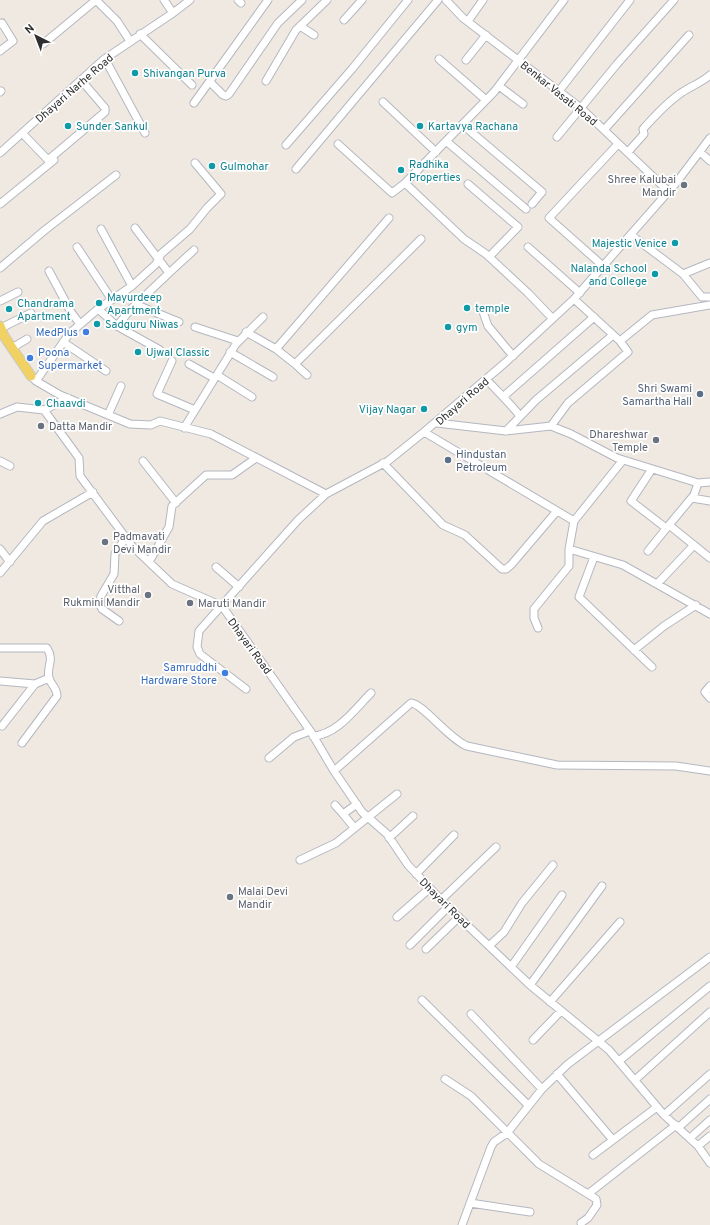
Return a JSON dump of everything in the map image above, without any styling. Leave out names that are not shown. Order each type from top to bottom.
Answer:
[{"type":"main road","points":[[1,332],[34,378]]},
{"type":"street","points":[[44,44],[96,0],[116,21],[130,41]]},
{"type":"street","points":[[164,0],[173,13]]},
{"type":"street","name":"Dhayari Narhe Road","points":[[0,153],[105,59],[190,0]]},
{"type":"street","points":[[194,103],[268,0]]},
{"type":"street","points":[[210,82],[223,95],[226,96],[229,94],[278,23],[302,0]]},
{"type":"street","points":[[266,81],[300,26],[327,0]]},
{"type":"street","points":[[344,20],[362,0]]},
{"type":"street","points":[[286,145],[352,69],[408,0]]},
{"type":"street","points":[[296,169],[438,0]]},
{"type":"street","name":"Benkar Vasati Road","points":[[446,0],[468,21],[580,108],[668,191]]},
{"type":"street","points":[[468,21],[483,0]]},
{"type":"street","points":[[338,144],[387,191],[392,193],[405,183],[446,142],[499,86],[564,0]]},
{"type":"street","points":[[559,92],[630,0]]},
{"type":"street","points":[[557,137],[635,43],[674,0]]},
{"type":"street","points":[[0,24],[2,23],[13,41],[0,51]]},
{"type":"street","points":[[300,26],[314,35]]},
{"type":"street","points":[[140,34],[192,85]]},
{"type":"street","points":[[466,60],[486,35]]},
{"type":"street","points":[[604,130],[689,35]]},
{"type":"street","points":[[105,59],[145,133]]},
{"type":"street","points":[[439,59],[486,100]]},
{"type":"street","points":[[628,152],[644,134],[643,129],[667,103],[683,91],[702,83],[710,75]]},
{"type":"street","points":[[22,133],[48,160],[105,112],[105,108],[81,80]]},
{"type":"street","points":[[499,86],[523,104]]},
{"type":"street","points":[[383,102],[436,152]]},
{"type":"street","points":[[0,204],[97,124]]},
{"type":"street","points":[[463,124],[542,192],[532,204]]},
{"type":"street","name":"Dhayari Road","points":[[222,606],[298,520],[326,494],[384,464],[436,423],[487,380],[577,296],[676,183],[710,138]]},
{"type":"street","points":[[446,142],[526,209]]},
{"type":"street","points":[[603,266],[549,218],[618,144]]},
{"type":"street","points":[[700,152],[710,162]]},
{"type":"street","points":[[195,163],[221,194],[190,229],[158,257],[156,264],[132,286],[98,309],[80,324],[34,378],[68,398],[130,424],[151,425],[160,421],[211,434],[326,494]]},
{"type":"street","points":[[0,268],[45,230],[116,175]]},
{"type":"street","points":[[405,183],[464,239],[489,257],[552,318]]},
{"type":"street","points":[[468,184],[518,227],[489,257]]},
{"type":"street","points":[[276,349],[389,218]]},
{"type":"street","points":[[135,228],[169,273]]},
{"type":"street","points":[[101,229],[132,286]]},
{"type":"street","points":[[631,234],[683,274],[702,297],[710,297]]},
{"type":"street","points":[[294,364],[421,239]]},
{"type":"street","points":[[77,247],[112,300]]},
{"type":"street","points":[[528,247],[577,296],[594,318],[620,341],[628,352],[568,403],[551,426]]},
{"type":"street","points":[[116,326],[194,250]]},
{"type":"street","points":[[683,274],[710,264]]},
{"type":"street","points":[[49,272],[71,312],[80,324]]},
{"type":"street","points":[[0,301],[18,292]]},
{"type":"street","points":[[620,341],[652,315],[710,304]]},
{"type":"street","points":[[136,305],[179,322]]},
{"type":"street","points":[[98,309],[116,326],[160,350]]},
{"type":"street","points":[[482,309],[488,326],[513,356]]},
{"type":"street","points":[[1,332],[31,313]]},
{"type":"street","points":[[184,428],[230,352],[246,332],[262,317]]},
{"type":"street","points":[[504,396],[594,318]]},
{"type":"street","points":[[195,327],[238,341]]},
{"type":"street","points":[[246,332],[276,349],[307,375]]},
{"type":"street","points":[[506,430],[613,335]]},
{"type":"street","points":[[12,348],[27,339]]},
{"type":"street","points":[[64,342],[106,371]]},
{"type":"street","points":[[230,352],[273,377]]},
{"type":"street","points":[[172,361],[157,394],[195,410]]},
{"type":"street","points":[[189,364],[252,397]]},
{"type":"street","points":[[487,380],[499,394],[504,396],[520,416]]},
{"type":"street","points":[[108,415],[121,386]]},
{"type":"street","points":[[0,414],[17,407],[44,410],[68,398]]},
{"type":"street","name":"Dhayari Road","points":[[44,410],[79,458],[80,476],[126,537],[172,584],[222,606],[312,733],[334,771],[357,804],[389,838],[408,865],[448,907],[530,985],[598,1041],[619,1061],[657,1107],[698,1146],[710,1164]]},
{"type":"street","points":[[436,423],[506,430],[551,426],[623,460],[698,483],[710,482]]},
{"type":"street","points":[[424,432],[574,521]]},
{"type":"street","points":[[149,562],[169,527],[170,511],[176,503],[206,475],[232,475],[256,458]]},
{"type":"street","points":[[538,628],[534,618],[534,610],[569,566],[569,549],[574,521],[623,460]]},
{"type":"street","points":[[0,461],[10,466]]},
{"type":"street","points":[[144,461],[176,503]]},
{"type":"street","points":[[384,464],[443,525],[466,535],[502,568],[506,569],[511,565],[557,511]]},
{"type":"street","points":[[652,469],[631,501],[694,544],[710,558]]},
{"type":"street","points":[[648,551],[692,498],[698,483]]},
{"type":"street","points":[[0,573],[43,521],[93,492]]},
{"type":"street","points":[[692,498],[710,501]]},
{"type":"street","points":[[119,620],[102,609],[100,600],[114,574],[115,554],[126,537]]},
{"type":"street","points":[[658,584],[694,544]]},
{"type":"street","points":[[0,549],[10,562]]},
{"type":"street","points":[[569,549],[623,566],[710,614]]},
{"type":"street","points":[[594,557],[578,597],[652,666]]},
{"type":"street","points":[[216,567],[239,587]]},
{"type":"street","points":[[634,650],[664,626],[696,605]]},
{"type":"street","points":[[222,606],[199,631],[197,647],[200,654],[246,689]]},
{"type":"street","points":[[0,648],[47,648],[51,658],[49,678],[57,690],[57,696],[22,743]]},
{"type":"street","points":[[0,681],[35,684],[49,678]]},
{"type":"street","points":[[2,726],[33,690],[35,684]]},
{"type":"street","points":[[710,686],[705,692],[710,698]]},
{"type":"street","points":[[269,758],[294,737],[312,733],[320,736],[335,728],[372,693]]},
{"type":"street","points":[[334,771],[411,703],[418,704],[437,724],[459,742],[467,746],[557,765],[676,766],[710,771]]},
{"type":"street","points":[[300,860],[336,843],[397,794]]},
{"type":"street","points":[[343,814],[357,804]]},
{"type":"street","points":[[335,805],[352,825]]},
{"type":"street","points":[[389,838],[413,816]]},
{"type":"street","points":[[416,874],[454,835]]},
{"type":"street","points":[[441,900],[496,847]]},
{"type":"street","points":[[489,946],[504,932],[522,903],[552,865]]},
{"type":"street","points":[[530,985],[602,886]]},
{"type":"street","points":[[397,917],[430,888]]},
{"type":"street","points":[[511,967],[562,895]]},
{"type":"street","points":[[410,945],[448,907]]},
{"type":"street","points":[[426,949],[459,917]]},
{"type":"street","points":[[550,1002],[620,922]]},
{"type":"street","points":[[462,1225],[491,1147],[494,1142],[507,1133],[542,1089],[598,1041],[710,957]]},
{"type":"street","points":[[619,1061],[710,986]]},
{"type":"street","points":[[422,1000],[528,1105]]},
{"type":"street","points":[[533,1040],[561,1011]]},
{"type":"street","points":[[635,1080],[710,1012]]},
{"type":"street","points":[[471,1014],[542,1089]]},
{"type":"street","points":[[558,1074],[612,1140]]},
{"type":"street","points":[[664,1114],[710,1074]]},
{"type":"street","points":[[445,1079],[471,1096],[543,1168],[596,1199],[597,1205],[588,1218],[581,1223]]},
{"type":"street","points":[[588,1194],[677,1127],[710,1099]]},
{"type":"street","points":[[593,1155],[657,1107]]},
{"type":"street","points":[[690,1138],[710,1120]]},
{"type":"street","points":[[698,1146],[710,1136]]},
{"type":"street","points":[[470,1204],[530,1212]]},
{"type":"place","name":"Shivangan Purva","points":[[135,73]]},
{"type":"place","name":"Sunder Sankul","points":[[68,126]]},
{"type":"place","name":"Kartavya Rachana","points":[[420,126]]},
{"type":"place","name":"Gulmohar","points":[[212,166]]},
{"type":"place","name":"Radhika Properties","points":[[401,170]]},
{"type":"place","name":"Shree Kalubai Mandir","points":[[684,185]]},
{"type":"place","name":"Majestic Venice","points":[[675,243]]},
{"type":"place","name":"Nalanda School and College","points":[[655,274]]},
{"type":"place","name":"Mayurdeep Apartment","points":[[99,303]]},
{"type":"place","name":"temple","points":[[467,308]]},
{"type":"place","name":"Chandrama Apartment","points":[[9,309]]},
{"type":"place","name":"Sadguru Niwas","points":[[97,324]]},
{"type":"place","name":"gym","points":[[448,327]]},
{"type":"place","name":"MedPlus","points":[[86,332]]},
{"type":"place","name":"Ujwal Classic","points":[[138,352]]},
{"type":"place","name":"Poona Supermarket","points":[[30,358]]},
{"type":"place","name":"Shri Swami Samartha Hall","points":[[700,394]]},
{"type":"place","name":"Chaavdi","points":[[38,403]]},
{"type":"place","name":"Vijay Nagar","points":[[424,409]]},
{"type":"place","name":"Datta Mandir","points":[[41,426]]},
{"type":"place","name":"Dhareshwar Temple","points":[[656,440]]},
{"type":"place","name":"Hindustan Petroleum","points":[[448,460]]},
{"type":"place","name":"Padmavati Devi Mandir","points":[[105,542]]},
{"type":"place","name":"Vitthal Rukmini Mandir","points":[[148,595]]},
{"type":"place","name":"Maruti Mandir","points":[[190,603]]},
{"type":"place","name":"Samruddhi Hardware Store","points":[[225,673]]},
{"type":"place","name":"Malai Devi Mandir","points":[[230,897]]}]
